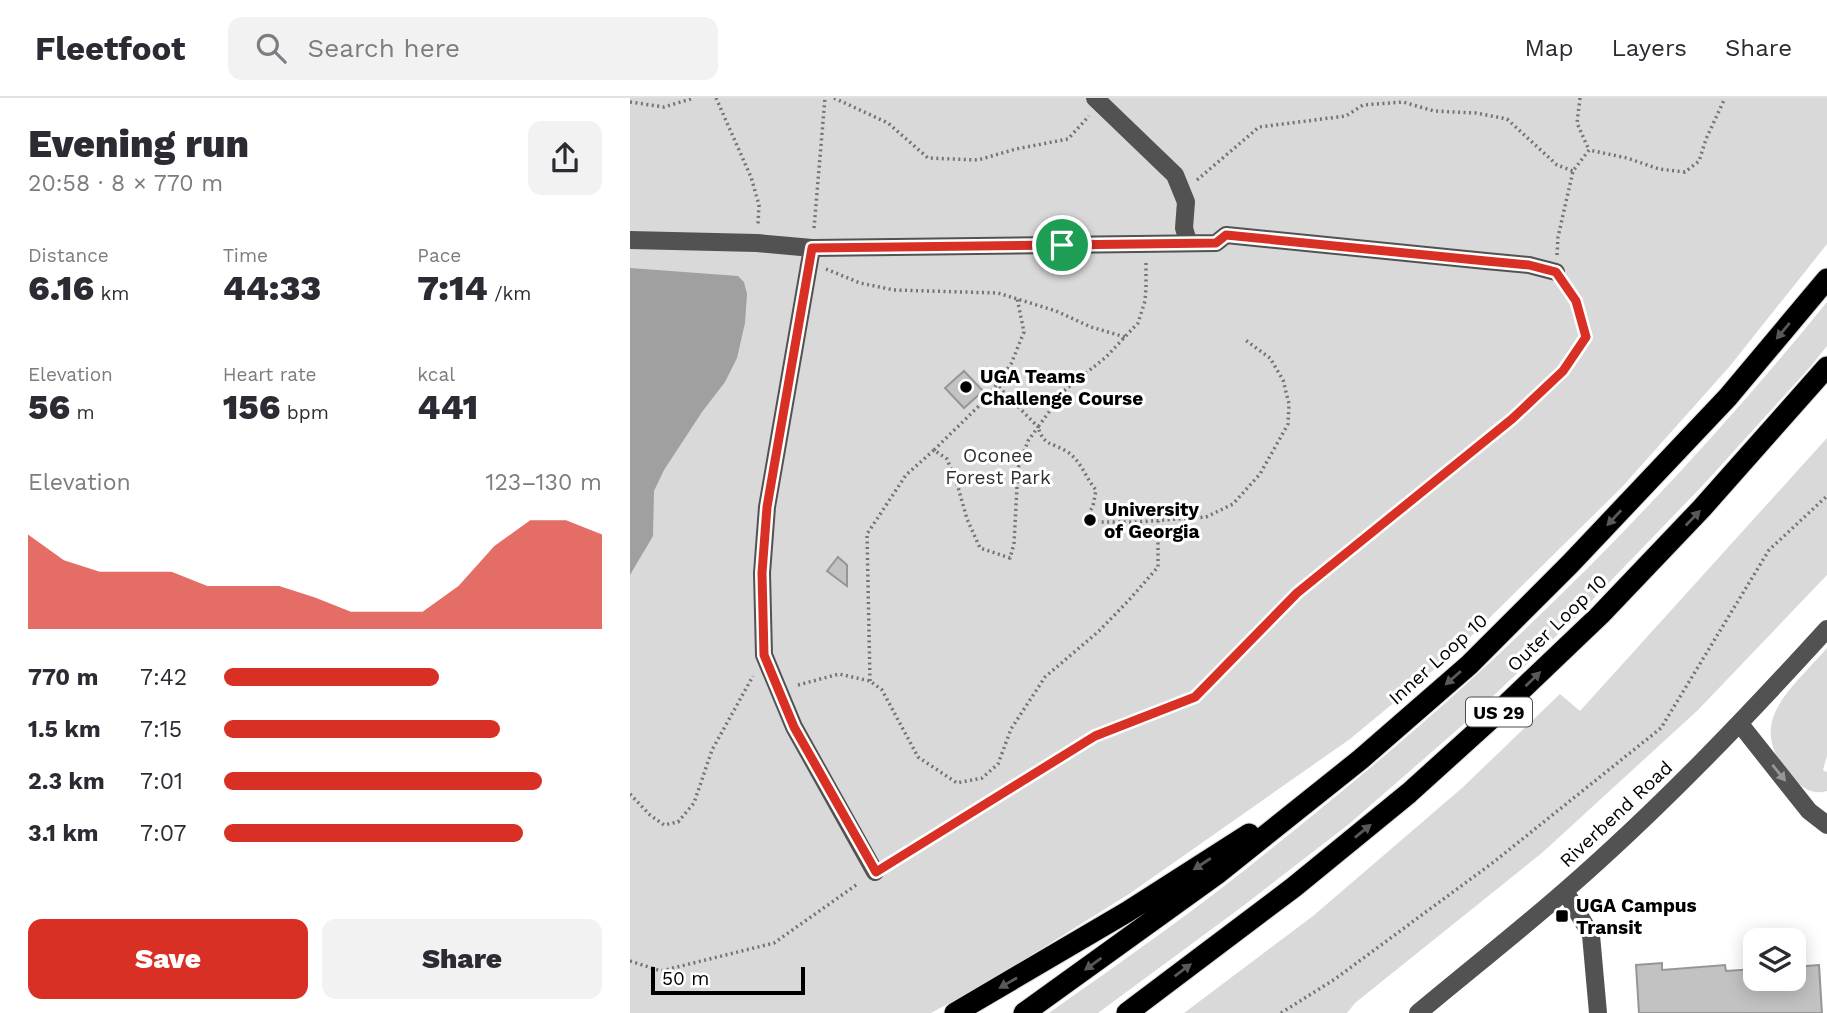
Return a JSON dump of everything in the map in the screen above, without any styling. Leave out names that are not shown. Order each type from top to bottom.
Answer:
[{"type":"highway","name":"Inner Loop 10","points":[[1024,1013],[1217,874],[1361,759],[1469,665],[1570,564],[1728,397],[1827,278]]},
{"type":"highway","name":"Outer Loop 10","points":[[1126,1013],[1294,887],[1409,793],[1493,717],[1600,615],[1702,508],[1827,367]]},
{"type":"highway","points":[[955,1013],[1127,912],[1361,759]]},
{"type":"street","points":[[1098,101],[1175,175],[1186,202],[1186,243]]},
{"type":"street","points":[[630,240],[757,243],[812,248],[1216,243],[1226,235],[1529,265],[1556,272]]},
{"type":"street","points":[[812,248],[767,507],[762,573],[764,655],[794,727],[876,872]]},
{"type":"street","name":"Riverbend Road","points":[[1418,1013],[1566,891],[1628,834],[1740,724],[1827,629]]},
{"type":"street","points":[[1740,724],[1809,811],[1825,817]]},
{"type":"street","points":[[1566,891],[1591,936],[1598,1013]]},
{"type":"path","points":[[630,102],[664,107],[694,98]]},
{"type":"path","points":[[716,98],[751,177],[760,205],[757,243]]},
{"type":"path","points":[[825,98],[812,248],[818,263],[831,272],[860,283],[894,290],[998,293],[1125,337]]},
{"type":"path","points":[[834,98],[888,123],[928,158],[978,160],[1068,139],[1098,101]]},
{"type":"path","points":[[1580,98],[1577,123],[1589,150]]},
{"type":"path","points":[[1589,150],[1627,158],[1659,169],[1685,172],[1699,161],[1725,98]]},
{"type":"path","points":[[1183,193],[1259,127],[1346,116],[1363,105],[1404,100],[1434,111],[1476,113],[1507,119],[1557,165],[1573,171]]},
{"type":"path","points":[[630,961],[661,971],[774,943],[876,872],[1095,736],[1195,697],[1297,593],[1512,419],[1563,371],[1586,337],[1576,301],[1556,272],[1558,237],[1573,171],[1589,150]]},
{"type":"path","points":[[934,450],[947,460],[979,548],[1010,558],[1014,544],[1018,468],[1028,442],[1065,390],[1106,357],[1138,323],[1145,301],[1146,275]]},
{"type":"path","points":[[870,681],[867,534],[906,475],[987,398],[1011,364],[1024,332],[1017,298]]},
{"type":"path","points":[[997,385],[1038,427],[1041,437],[1077,460],[1096,490],[1093,506],[1086,518],[1100,522],[1136,522],[1206,517],[1233,504],[1260,474],[1288,424],[1289,404],[1283,380],[1270,358],[1244,339]]},
{"type":"path","points":[[1281,1013],[1335,979],[1495,861],[1661,728],[1769,550],[1827,496]]},
{"type":"path","points":[[779,690],[839,674],[870,681],[882,690],[918,757],[957,783],[982,778],[998,764],[1011,729],[1045,677],[1099,631],[1158,567],[1158,521]]},
{"type":"path","points":[[630,794],[664,825],[678,822],[694,803],[712,750],[764,655]]},
{"type":"green space","name":"Oconee Forest Park","points":[[630,98],[1827,98],[1827,244],[1730,366],[1622,487],[1455,652],[1350,739],[1129,894],[988,982],[931,1013],[630,1013]]},
{"type":"green space","points":[[1827,302],[1827,346],[1811,366],[1704,484],[1574,619],[1465,723],[1349,824],[1098,1013],[1049,1013],[1244,871],[1368,770],[1462,688],[1559,597],[1652,502],[1742,403]]},
{"type":"green space","points":[[1827,438],[1827,575],[1698,710],[1543,852],[1355,1003],[1347,1013],[1184,1013],[1313,916],[1462,788],[1560,694],[1580,711]]},
{"type":"green space","points":[[1827,648],[1827,756],[1823,770],[1827,772],[1827,791],[1817,792],[1798,783],[1779,759],[1772,741],[1771,725],[1786,694]]},
{"type":"shaded area","points":[[630,268],[738,276],[744,282],[747,294],[745,323],[737,358],[725,382],[664,470],[654,491],[653,536],[630,575]]},
{"type":"building","points":[[964,371],[983,391],[964,408],[945,388]]},
{"type":"building","points":[[838,557],[847,565],[847,586],[827,571]]},
{"type":"building","points":[[1662,963],[1662,970],[1725,965],[1726,971],[1743,970],[1743,991],[1806,991],[1806,966],[1819,965],[1822,1013],[1639,1013],[1636,965]]},
{"type":"place","name":"UGA Teams Challenge Course","points":[[966,387]]},
{"type":"place","name":"University of Georgia","points":[[1090,520]]},
{"type":"place","name":"UGA Campus Transit","points":[[1562,916]]},
{"type":"route","points":[[1226,235],[1529,265],[1556,272],[1576,301],[1586,337],[1563,371],[1512,419],[1297,593],[1195,697],[1095,736],[876,872],[794,727],[764,655],[762,573],[767,507],[812,248],[1062,245],[1216,243],[1226,235]]}]
